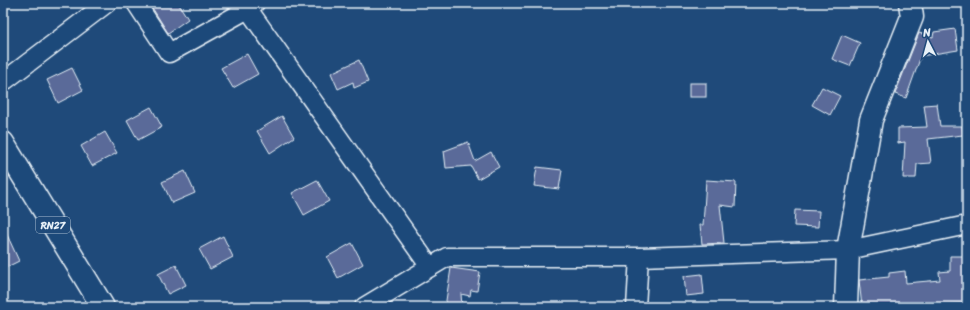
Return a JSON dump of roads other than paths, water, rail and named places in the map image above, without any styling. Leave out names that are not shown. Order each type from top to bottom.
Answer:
[{"type":"street","points":[[3,82],[107,3]]},
{"type":"street","points":[[136,3],[169,53],[252,6],[430,267]]},
{"type":"street","points":[[846,307],[848,250],[871,120],[912,17],[910,3]]},
{"type":"street","name":"RN27","points":[[3,143],[103,307]]},
{"type":"street","points":[[364,307],[447,257],[639,258],[848,250],[967,225]]},
{"type":"street","points":[[636,307],[639,258]]}]
